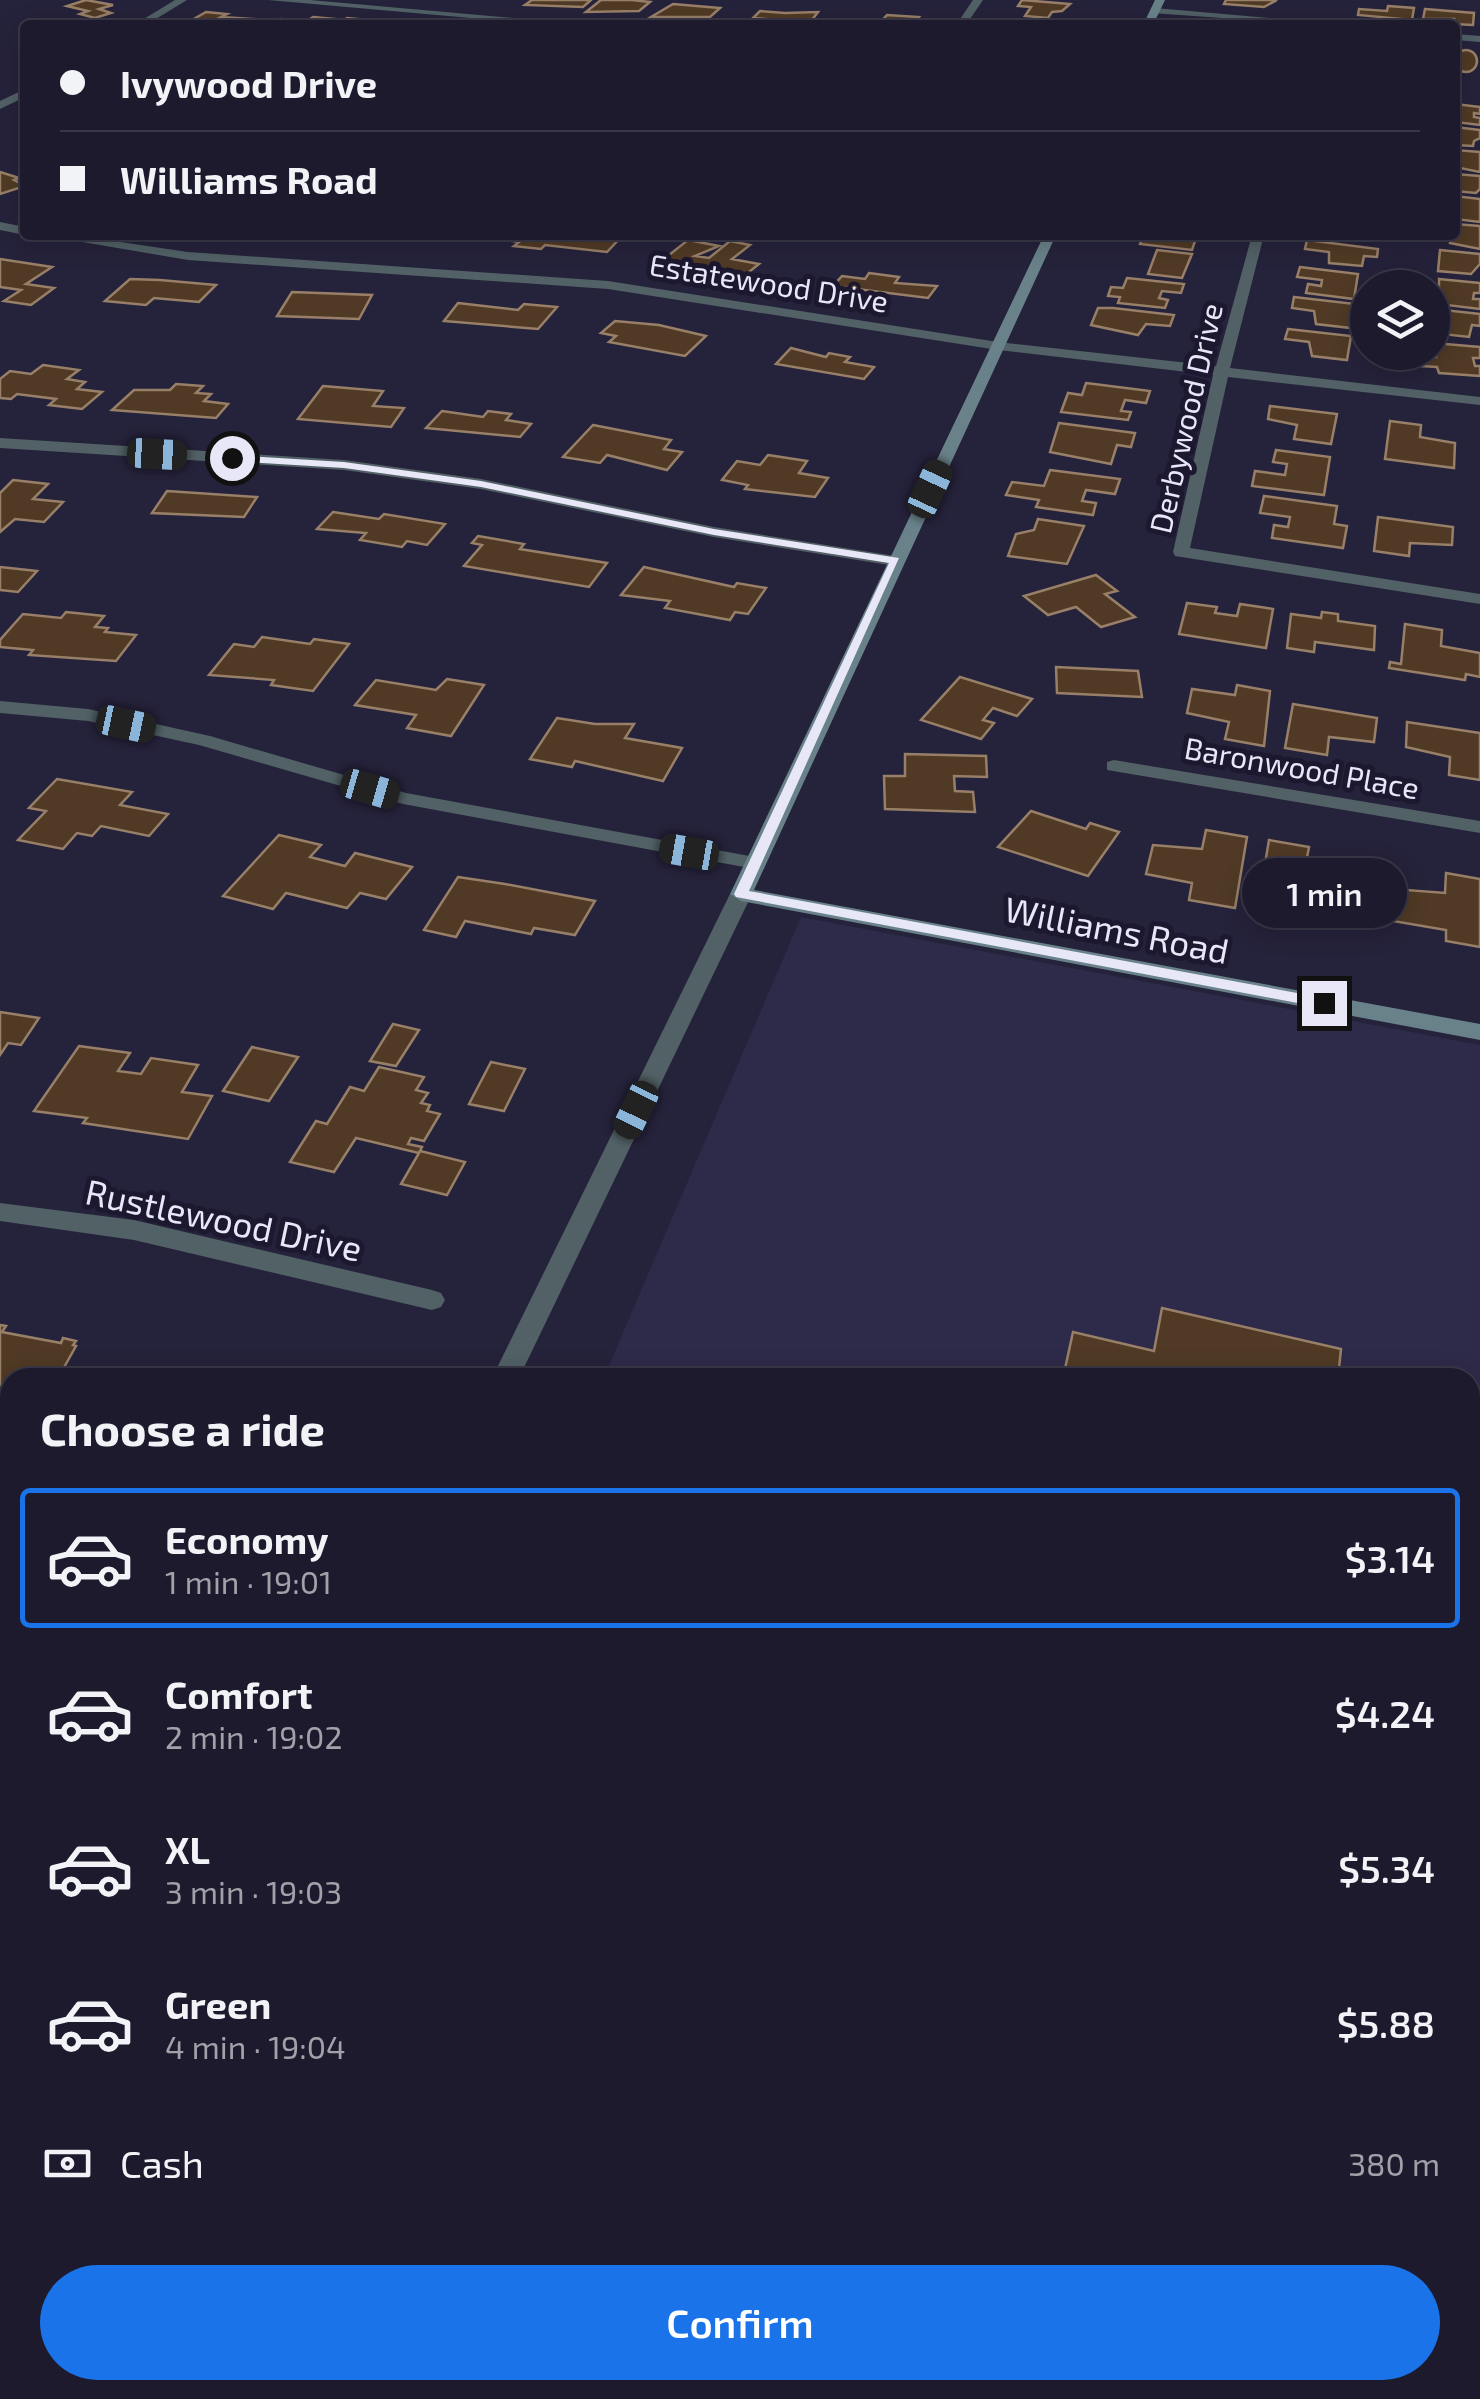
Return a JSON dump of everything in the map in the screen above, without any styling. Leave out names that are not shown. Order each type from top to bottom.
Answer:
[{"type":"street","points":[[148,20],[182,0]]},
{"type":"street","points":[[273,0],[524,20]]},
{"type":"street","points":[[1157,6],[1306,20]]},
{"type":"street","name":"Estatewood Drive","points":[[81,240],[188,256],[608,285],[998,346],[1480,401]]},
{"type":"street","points":[[510,1368],[741,894],[1048,240]]},
{"type":"street","name":"Derbywood Drive","points":[[1257,240],[1221,373],[1181,552],[1480,599]]},
{"type":"street","points":[[0,443],[344,465],[481,484],[714,532],[895,561]]},
{"type":"street","points":[[0,707],[88,715],[204,740],[404,798],[755,863]]},
{"type":"street","name":"Baronwood Place","points":[[1114,766],[1480,827]]},
{"type":"street","name":"Williams Road","points":[[741,894],[1480,1032]]},
{"type":"street","name":"Rustlewood Drive","points":[[0,1212],[134,1230],[432,1300]]},
{"type":"shaded area","points":[[801,917],[1480,1045],[1480,1368],[608,1368]]},
{"type":"building","points":[[86,0],[113,5],[99,9],[111,13],[95,18],[80,14],[88,11],[67,6]]},
{"type":"building","points":[[532,0],[591,0],[583,7],[525,5]]},
{"type":"building","points":[[601,0],[650,2],[639,11],[586,12]]},
{"type":"building","points":[[1022,0],[1070,4],[1048,18],[1025,16],[1031,7],[1018,6]]},
{"type":"building","points":[[1226,0],[1277,0],[1264,7],[1224,4]]},
{"type":"building","points":[[673,4],[720,8],[710,17],[651,17]]},
{"type":"building","points":[[1388,6],[1414,8],[1412,20],[1358,15],[1359,9],[1387,11]]},
{"type":"building","points":[[1425,9],[1474,13],[1473,25],[1460,24],[1460,20],[1454,19],[1423,19]]},
{"type":"building","points":[[760,11],[818,12],[812,20],[753,18]]},
{"type":"building","points":[[206,12],[253,19],[252,20],[192,20]]},
{"type":"building","points":[[887,15],[919,17],[917,20],[882,20]]},
{"type":"building","points":[[1470,51],[1476,57],[1474,69],[1460,70],[1460,52]]},
{"type":"building","points":[[1460,105],[1480,107],[1480,114],[1474,113],[1474,117],[1480,118],[1480,125],[1460,123]]},
{"type":"building","points":[[1460,128],[1480,130],[1480,138],[1473,146],[1460,145]]},
{"type":"building","points":[[1460,150],[1480,152],[1480,172],[1460,168]]},
{"type":"building","points":[[0,172],[19,178],[14,180],[20,188],[0,194]]},
{"type":"building","points":[[1460,174],[1480,176],[1476,193],[1460,191]]},
{"type":"building","points":[[1460,197],[1480,199],[1480,222],[1460,220]]},
{"type":"building","points":[[1460,224],[1480,226],[1480,249],[1450,243],[1460,240]]},
{"type":"building","points":[[507,240],[618,240],[607,252],[514,246],[519,242]]},
{"type":"building","points":[[688,240],[719,246],[695,256],[709,258],[730,241],[750,245],[732,259],[759,264],[744,276],[686,263],[681,267],[659,263]]},
{"type":"building","points":[[1142,240],[1195,241],[1192,250],[1140,244]]},
{"type":"building","points":[[1307,240],[1378,249],[1377,257],[1364,256],[1362,266],[1329,263],[1329,252],[1305,249]]},
{"type":"building","points":[[1157,250],[1192,254],[1182,278],[1148,274]]},
{"type":"building","points":[[1440,250],[1480,254],[1480,264],[1471,274],[1438,270]]},
{"type":"building","points":[[0,259],[52,267],[26,284],[54,288],[31,305],[4,301],[21,290],[0,287]]},
{"type":"building","points":[[1300,267],[1350,273],[1350,298],[1306,293],[1308,284],[1321,286],[1322,280],[1297,277]]},
{"type":"building","points":[[869,273],[899,277],[895,283],[937,286],[928,298],[833,286],[842,276],[865,279]]},
{"type":"building","points":[[1127,278],[1184,284],[1181,293],[1162,291],[1159,298],[1168,300],[1165,308],[1118,303],[1120,297],[1108,296],[1111,287],[1123,288]]},
{"type":"building","points":[[130,279],[216,285],[199,302],[154,298],[146,305],[105,301]]},
{"type":"building","points":[[1450,280],[1480,283],[1480,293],[1474,293],[1473,299],[1480,299],[1480,309],[1450,305]]},
{"type":"building","points":[[292,292],[372,295],[359,319],[277,316]]},
{"type":"building","points":[[1294,297],[1350,303],[1350,328],[1316,324],[1314,311],[1292,308]]},
{"type":"building","points":[[458,303],[518,310],[524,304],[557,307],[538,329],[444,321]]},
{"type":"building","points":[[1098,308],[1174,315],[1170,326],[1146,324],[1138,335],[1091,325]]},
{"type":"building","points":[[1450,311],[1480,314],[1480,326],[1472,325],[1469,337],[1450,335]]},
{"type":"building","points":[[615,321],[659,325],[706,336],[685,356],[609,342],[616,336],[601,333]]},
{"type":"building","points":[[1288,329],[1350,336],[1347,360],[1312,356],[1309,342],[1285,339]]},
{"type":"building","points":[[1450,344],[1480,347],[1480,358],[1473,358],[1475,366],[1480,366],[1480,376],[1438,370],[1450,370]]},
{"type":"building","points":[[791,348],[826,357],[829,353],[850,357],[845,362],[874,367],[864,379],[776,364]]},
{"type":"building","points":[[43,365],[79,370],[67,379],[85,382],[77,389],[102,392],[82,409],[49,405],[56,399],[17,394],[11,399],[0,398],[0,379],[10,371],[31,374]]},
{"type":"building","points":[[1086,383],[1150,391],[1146,403],[1125,400],[1121,411],[1131,412],[1128,420],[1061,412],[1068,393],[1082,395]]},
{"type":"building","points":[[176,384],[203,386],[196,393],[211,394],[204,401],[228,404],[216,418],[112,410],[134,390],[170,390]]},
{"type":"building","points":[[323,386],[383,391],[373,406],[404,408],[391,427],[298,419]]},
{"type":"building","points":[[1270,406],[1337,414],[1331,444],[1294,439],[1297,425],[1268,419]]},
{"type":"building","points":[[442,411],[483,417],[488,411],[511,414],[506,420],[531,424],[520,437],[426,428]]},
{"type":"building","points":[[1390,421],[1421,425],[1420,437],[1455,443],[1454,468],[1385,459]]},
{"type":"building","points":[[1059,423],[1135,433],[1131,447],[1117,445],[1111,464],[1050,452]]},
{"type":"building","points":[[593,425],[671,440],[664,449],[682,452],[667,470],[607,455],[600,463],[563,457]]},
{"type":"building","points":[[1276,450],[1330,457],[1324,495],[1252,486],[1255,471],[1285,475],[1287,464],[1273,462]]},
{"type":"building","points":[[768,455],[807,461],[799,473],[828,478],[815,497],[745,489],[748,485],[722,480],[737,461],[760,465]]},
{"type":"building","points":[[1050,470],[1120,479],[1115,494],[1086,490],[1082,501],[1096,503],[1093,515],[1036,507],[1039,500],[1006,495],[1012,482],[1044,486]]},
{"type":"building","points":[[13,480],[48,484],[33,499],[63,502],[44,522],[15,519],[0,532],[0,493]]},
{"type":"building","points":[[167,491],[257,497],[244,517],[152,513]]},
{"type":"building","points":[[1264,496],[1337,506],[1334,524],[1347,526],[1343,548],[1272,538],[1274,525],[1288,527],[1290,517],[1260,513]]},
{"type":"building","points":[[333,512],[379,519],[384,514],[445,524],[427,545],[407,541],[402,547],[360,540],[366,533],[317,529]]},
{"type":"building","points":[[1378,517],[1453,527],[1452,545],[1410,543],[1409,556],[1374,551]]},
{"type":"building","points":[[1038,519],[1084,526],[1067,564],[1008,556],[1016,534],[1034,530]]},
{"type":"building","points":[[478,536],[524,544],[520,549],[607,563],[589,587],[464,566],[482,545],[472,543]]},
{"type":"building","points":[[0,567],[37,571],[18,592],[0,590]]},
{"type":"building","points":[[644,567],[734,587],[737,583],[766,588],[748,614],[735,612],[730,620],[665,608],[670,601],[621,595]]},
{"type":"building","points":[[1096,575],[1117,591],[1105,594],[1135,617],[1101,627],[1076,607],[1048,615],[1024,596]]},
{"type":"building","points":[[1187,603],[1217,607],[1215,613],[1237,616],[1240,604],[1273,609],[1266,648],[1179,634]]},
{"type":"building","points":[[66,612],[104,616],[95,627],[136,635],[116,661],[29,655],[33,650],[0,647],[0,640],[23,614],[61,618]]},
{"type":"building","points":[[1322,612],[1338,614],[1338,621],[1375,626],[1374,650],[1315,642],[1314,652],[1287,648],[1291,614],[1321,618]]},
{"type":"building","points":[[1405,624],[1442,630],[1441,646],[1480,653],[1480,677],[1466,674],[1465,680],[1389,668],[1390,662],[1401,664]]},
{"type":"building","points":[[262,637],[310,644],[314,639],[349,644],[313,691],[271,685],[274,680],[209,675],[234,644],[254,647]]},
{"type":"building","points":[[1056,667],[1138,671],[1142,697],[1057,693]]},
{"type":"building","points":[[960,677],[1032,699],[1017,716],[993,708],[983,720],[994,723],[981,739],[921,720]]},
{"type":"building","points":[[447,679],[484,685],[451,736],[407,728],[416,715],[355,705],[376,680],[436,690]]},
{"type":"building","points":[[1237,685],[1270,691],[1264,746],[1225,739],[1229,722],[1187,713],[1192,689],[1235,695]]},
{"type":"building","points":[[1293,704],[1377,718],[1374,742],[1329,737],[1327,755],[1285,748]]},
{"type":"building","points":[[557,718],[595,724],[634,724],[625,738],[682,748],[663,781],[575,761],[572,767],[530,759]]},
{"type":"building","points":[[1407,722],[1480,733],[1480,780],[1449,775],[1450,757],[1406,747]]},
{"type":"building","points":[[905,754],[986,756],[987,777],[954,776],[955,791],[973,792],[975,812],[885,809],[884,776],[905,776]]},
{"type":"building","points":[[57,779],[132,792],[120,805],[168,814],[149,836],[101,826],[92,836],[77,833],[63,849],[18,840],[46,811],[29,808]]},
{"type":"building","points":[[1031,811],[1086,829],[1090,823],[1119,832],[1088,876],[998,847]]},
{"type":"building","points":[[1206,830],[1247,837],[1235,908],[1189,900],[1192,883],[1146,874],[1153,845],[1202,849]]},
{"type":"building","points":[[279,835],[321,845],[310,857],[345,866],[355,853],[412,867],[386,899],[360,893],[347,908],[286,893],[273,909],[223,896]]},
{"type":"building","points":[[1269,840],[1309,847],[1305,868],[1333,873],[1334,861],[1369,867],[1364,911],[1343,908],[1341,921],[1301,914],[1302,900],[1260,893]]},
{"type":"building","points":[[1446,873],[1480,879],[1480,947],[1446,941],[1446,930],[1393,921],[1394,889],[1445,893]]},
{"type":"building","points":[[458,877],[595,901],[575,935],[534,928],[531,934],[465,921],[456,937],[424,930]]},
{"type":"building","points":[[0,1012],[39,1018],[21,1045],[8,1043],[0,1055]]},
{"type":"building","points":[[393,1024],[419,1030],[396,1066],[370,1061]]},
{"type":"building","points":[[79,1046],[130,1053],[118,1071],[141,1074],[151,1058],[198,1065],[182,1092],[212,1096],[188,1139],[83,1123],[87,1118],[34,1111]]},
{"type":"building","points":[[252,1047],[298,1057],[269,1101],[223,1091]]},
{"type":"building","points":[[491,1062],[525,1069],[504,1111],[469,1104]]},
{"type":"building","points":[[379,1067],[424,1077],[416,1090],[428,1093],[421,1103],[430,1105],[427,1111],[440,1114],[424,1141],[411,1138],[408,1144],[422,1147],[420,1151],[465,1162],[447,1195],[401,1184],[419,1153],[356,1138],[334,1172],[290,1162],[316,1121],[327,1124],[350,1087],[364,1091]]},
{"type":"building","points":[[1162,1308],[1341,1349],[1339,1368],[1065,1368],[1073,1332],[1154,1351]]},
{"type":"building","points":[[0,1325],[6,1326],[2,1332],[61,1343],[63,1338],[76,1341],[64,1368],[0,1368]]},
{"type":"route","points":[[232,458],[344,465],[481,484],[714,532],[895,561],[741,894],[1324,1003]]}]
